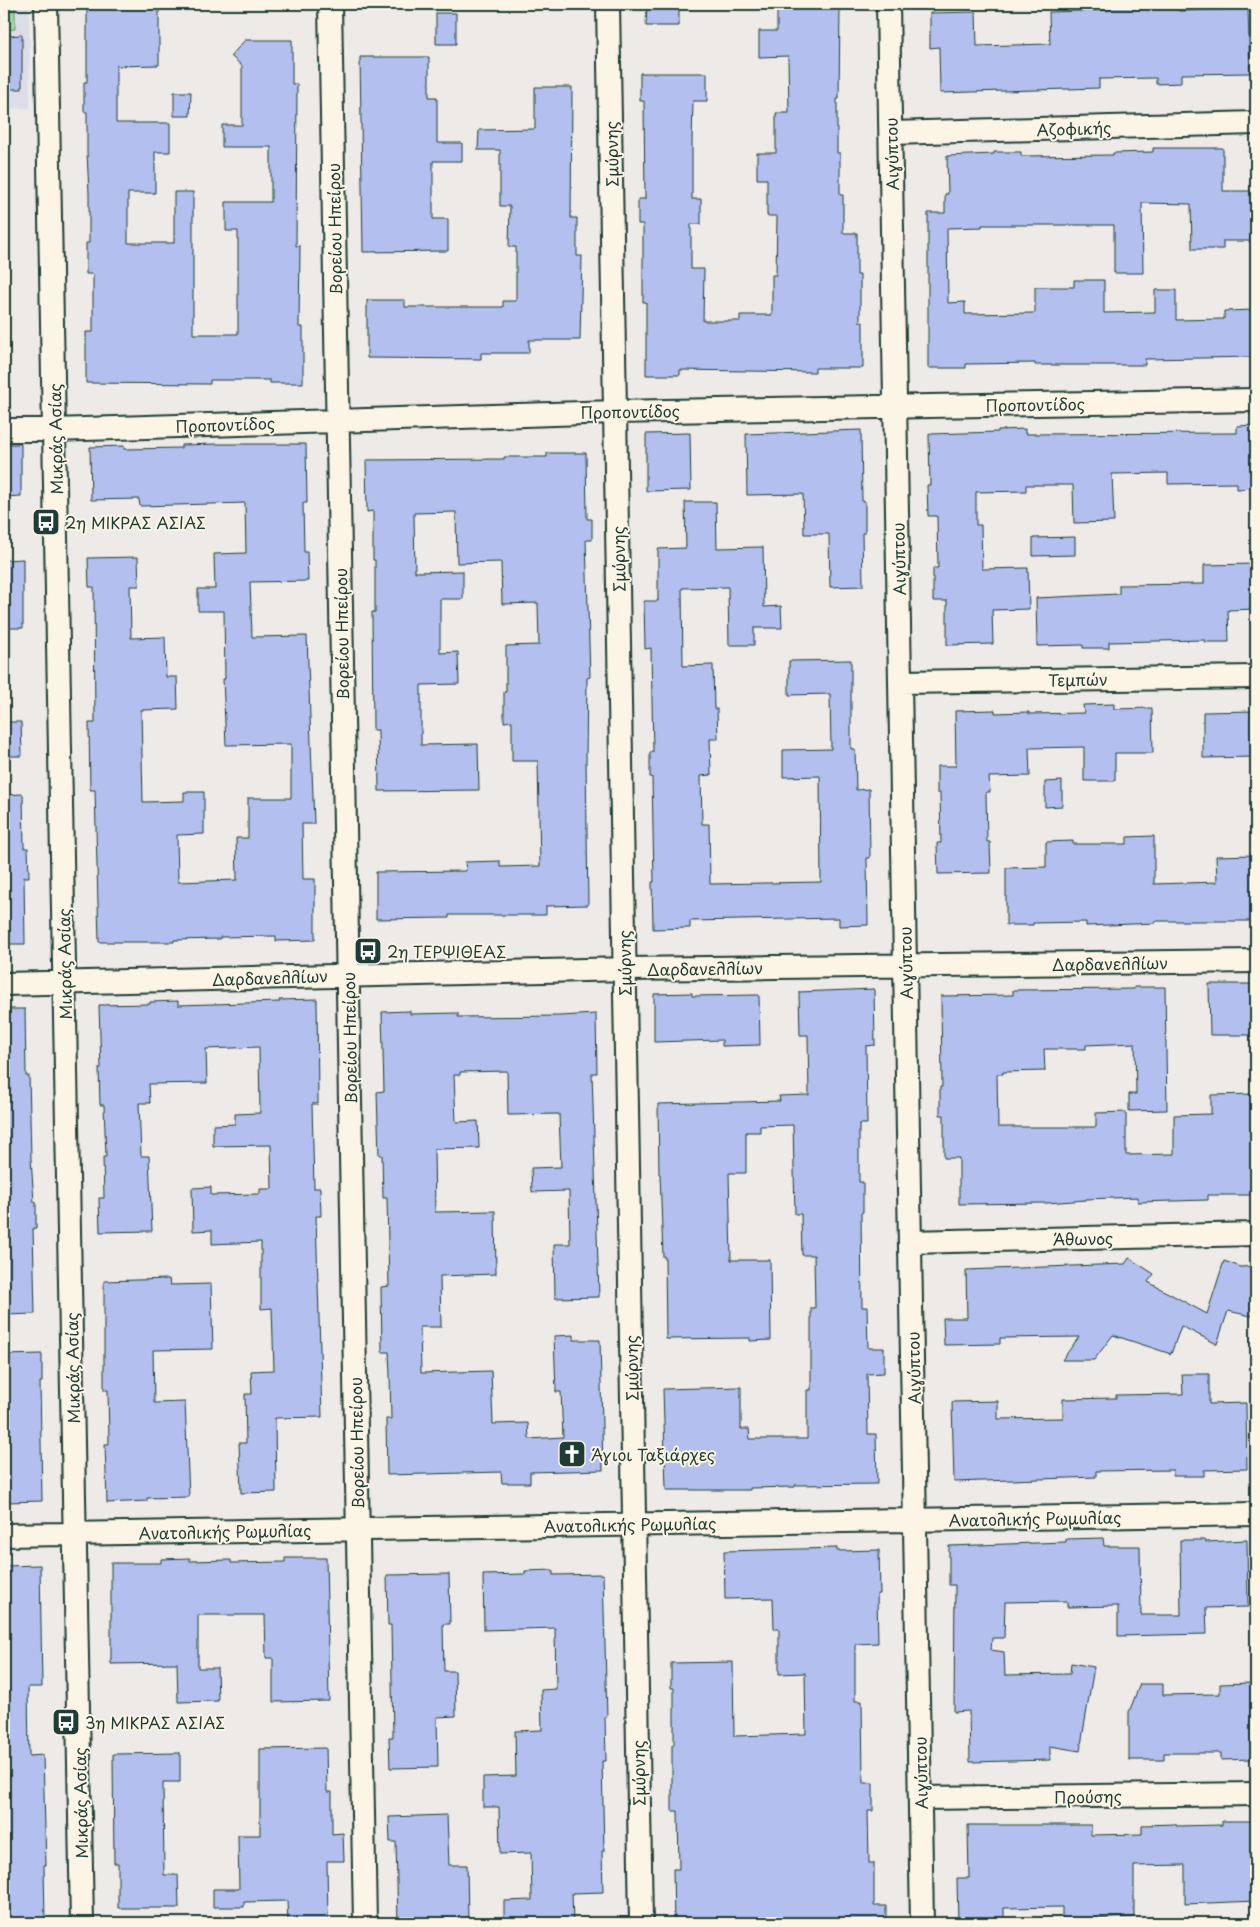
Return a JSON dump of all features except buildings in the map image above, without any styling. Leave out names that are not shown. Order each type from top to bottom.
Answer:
[{"type":"street","name":"Μικράς Ασίας","points":[[46,4],[82,1923]]},
{"type":"street","name":"Βορείου Ηπείρου","points":[[330,4],[364,1923]]},
{"type":"street","name":"Σμύρνης","points":[[608,4],[640,1923]]},
{"type":"street","name":"Αιγύπτου","points":[[888,4],[922,1923]]},
{"type":"street","name":"Αζοφικής","points":[[891,133],[1256,123]]},
{"type":"street","name":"Προποντίδος","points":[[4,430],[615,412],[1256,400]]},
{"type":"street","name":"Τεμπών","points":[[900,682],[1256,677]]},
{"type":"street","name":"Δαρδανελλίων","points":[[4,984],[624,969],[1256,961]]},
{"type":"street","name":"Άθωνος","points":[[910,1242],[1256,1234]]},
{"type":"street","name":"Ανατολικής Ρωμυλίας","points":[[4,1535],[1256,1514]]},
{"type":"street","name":"Προύσης","points":[[920,1798],[1256,1794]]},
{"type":"shaded area","points":[[4,4],[29,4],[30,108],[4,109]]},
{"type":"green space","points":[[4,4],[15,4],[15,29],[4,30]]},
{"type":"place","name":"2η ΜΙΚΡΑΣ ΑΣΙΑΣ","points":[[46,522]]},
{"type":"place","name":"2η ΤΕΡΨΙΘΕΑΣ","points":[[368,951]]},
{"type":"place","name":"Άγιοι Ταξιάρχες","points":[[572,1454]]},
{"type":"place","name":"3η ΜΙΚΡΑΣ ΑΣΙΑΣ","points":[[66,1722]]}]
